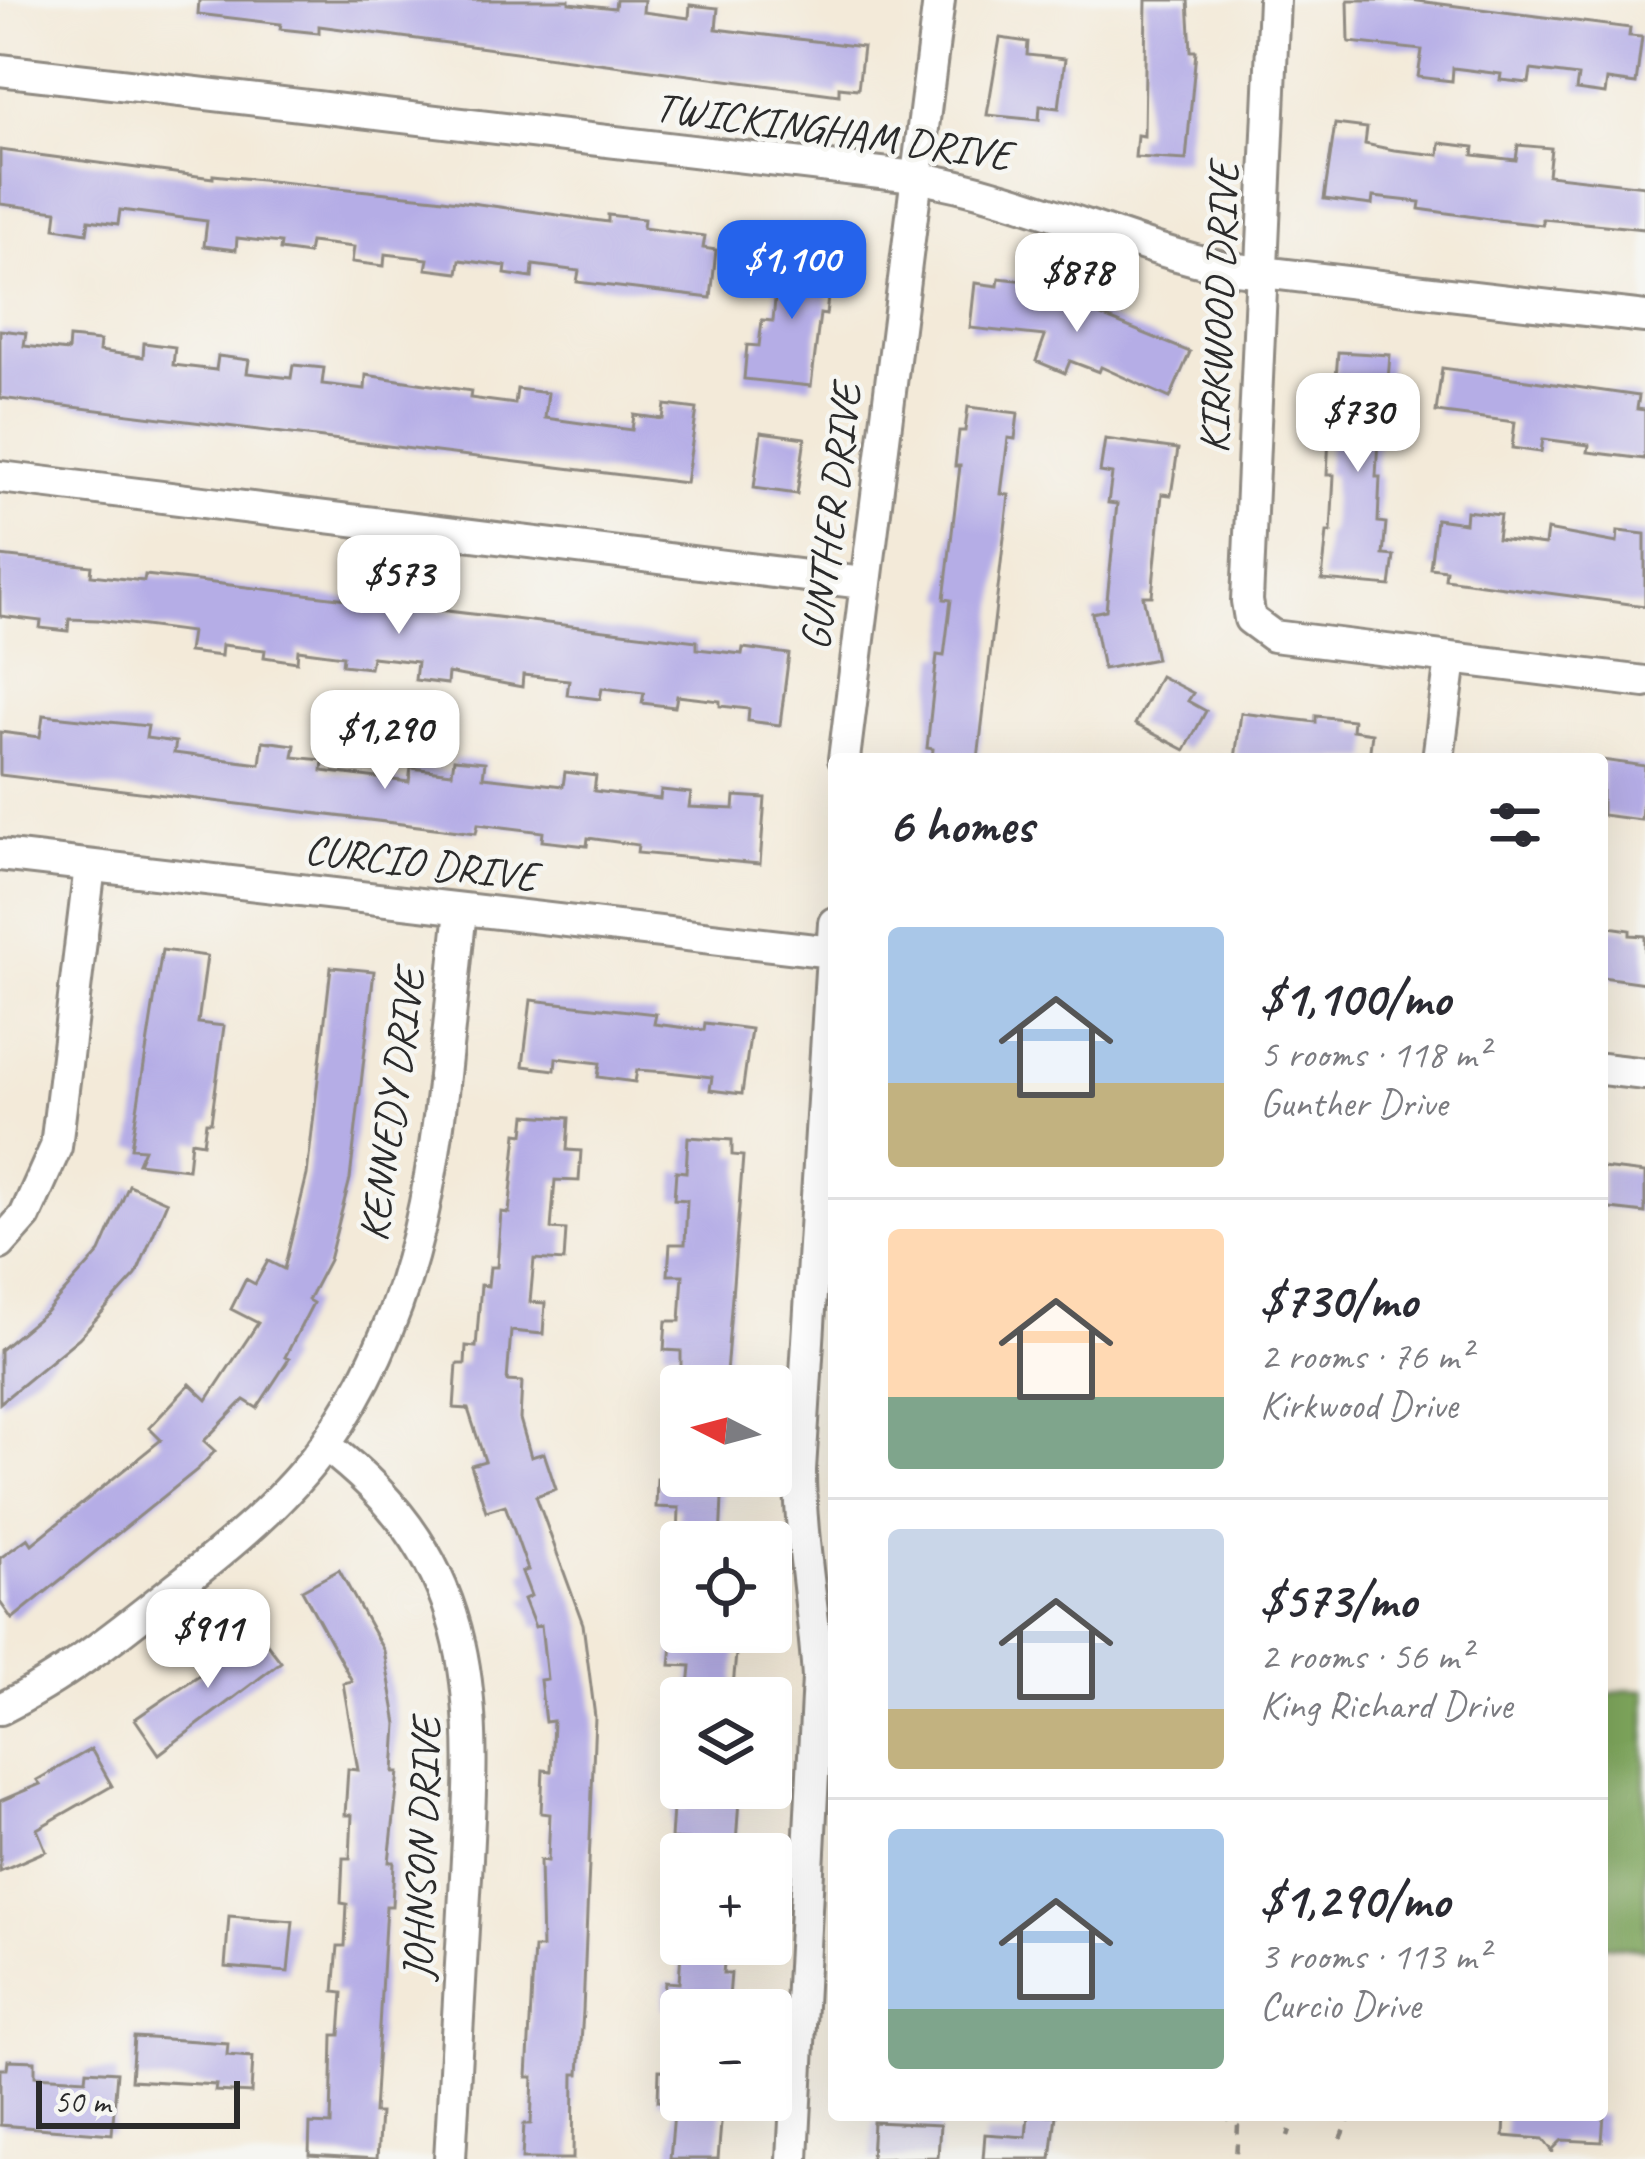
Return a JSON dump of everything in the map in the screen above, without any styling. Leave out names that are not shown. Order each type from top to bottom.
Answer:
[{"type":"street","name":"GUNTHER DRIVE","points":[[845,753],[939,0]]},
{"type":"street","name":"KIRKWOOD DRIVE","points":[[1274,0],[1247,602],[1250,619],[1274,636],[1450,659]]},
{"type":"street","name":"TWICKINGHAM DRIVE","points":[[0,70],[915,177],[999,194],[1193,261],[1645,317]]},
{"type":"street","points":[[0,477],[863,583]]},
{"type":"street","points":[[1439,753],[1450,659],[1645,682]]},
{"type":"street","name":"CURCIO DRIVE","points":[[0,855],[461,911],[828,938]]},
{"type":"street","points":[[0,1244],[25,1216],[56,1148],[90,866]]},
{"type":"street","name":"KENNEDY DRIVE","points":[[0,1709],[37,1691],[193,1575],[259,1517],[325,1445],[374,1364],[404,1293],[425,1217],[461,911]]},
{"type":"street","points":[[793,2159],[818,1678],[800,1470],[828,1019]]},
{"type":"street","points":[[1608,1070],[1645,1074]]},
{"type":"street","name":"JOHNSON DRIVE","points":[[325,1445],[385,1496],[422,1544],[453,1615],[462,1652],[473,1741],[451,2159]]},
{"type":"path","points":[[1231,2121],[1238,2126],[1236,2159]]},
{"type":"path","points":[[1341,2140],[1349,2121]]},
{"type":"green space","points":[[1645,1690],[1645,1949],[1608,1946],[1608,1694]]},
{"type":"building","points":[[199,0],[569,0],[615,8],[616,0],[644,0],[643,12],[689,18],[690,5],[718,8],[716,29],[863,47],[858,89],[839,87],[839,95],[319,26],[319,33],[280,29],[281,24],[198,14]]},
{"type":"building","points":[[1146,0],[1188,0],[1191,51],[1196,51],[1186,160],[1135,157],[1137,135],[1144,136]]},
{"type":"building","points":[[1348,0],[1410,0],[1630,28],[1629,36],[1642,37],[1636,84],[1607,80],[1605,94],[1576,90],[1578,76],[1531,70],[1529,83],[1453,68],[1452,81],[1418,77],[1422,50],[1349,42]]},
{"type":"building","points":[[1000,38],[1028,42],[1027,55],[1065,59],[1059,108],[1040,106],[1039,120],[987,115]]},
{"type":"building","points":[[1335,124],[1367,128],[1365,144],[1439,155],[1440,143],[1474,147],[1473,155],[1516,160],[1518,145],[1551,148],[1548,175],[1645,186],[1645,229],[1543,219],[1543,225],[1496,220],[1419,209],[1420,202],[1373,197],[1372,205],[1324,199]]},
{"type":"building","points":[[0,150],[213,178],[436,198],[608,222],[608,215],[644,219],[643,228],[705,236],[703,248],[716,250],[711,298],[577,282],[579,271],[533,265],[532,278],[505,274],[506,266],[460,260],[458,273],[426,269],[428,259],[385,254],[384,266],[352,262],[354,247],[310,242],[308,254],[280,250],[281,243],[237,238],[236,250],[204,246],[207,221],[120,210],[118,224],[89,220],[87,233],[55,228],[57,211],[0,204]]},
{"type":"building","points":[[780,248],[826,253],[823,278],[830,279],[826,315],[820,314],[811,386],[744,379],[747,345],[759,346],[762,320],[773,321]]},
{"type":"building","points":[[999,278],[1034,282],[1033,288],[1190,352],[1170,398],[1101,367],[1099,372],[1070,361],[1065,373],[1036,361],[1045,336],[970,328],[975,283],[998,286]]},
{"type":"building","points":[[0,330],[26,333],[24,346],[68,351],[69,338],[100,341],[99,351],[143,357],[144,343],[175,347],[173,365],[216,370],[218,356],[249,360],[247,373],[291,378],[293,365],[324,368],[322,384],[365,389],[366,375],[471,391],[470,398],[515,404],[517,389],[548,393],[545,418],[632,430],[634,415],[663,419],[665,405],[697,409],[686,483],[0,398]]},
{"type":"building","points":[[1338,352],[1390,355],[1385,419],[1379,419],[1376,477],[1380,477],[1378,522],[1386,523],[1383,555],[1394,556],[1390,586],[1322,580],[1334,475],[1327,475],[1329,437],[1339,438],[1343,379],[1336,378]]},
{"type":"building","points":[[1442,368],[1639,396],[1637,409],[1645,410],[1645,459],[1588,452],[1589,445],[1543,439],[1541,452],[1512,448],[1515,422],[1436,412]]},
{"type":"building","points":[[968,407],[1018,413],[1015,439],[1008,438],[1001,494],[1009,495],[979,753],[933,753],[927,748],[937,655],[944,656],[951,600],[944,599],[960,466],[955,466],[959,431],[965,431]]},
{"type":"building","points":[[761,432],[805,438],[797,494],[754,488]]},
{"type":"building","points":[[1105,439],[1178,449],[1171,495],[1162,494],[1152,596],[1143,596],[1156,659],[1103,669],[1092,613],[1106,610],[1117,504],[1108,503],[1112,474],[1100,472]]},
{"type":"building","points":[[1466,511],[1500,515],[1497,539],[1545,545],[1547,530],[1617,543],[1618,531],[1645,534],[1645,606],[1445,579],[1446,570],[1430,568],[1436,519],[1465,523]]},
{"type":"building","points":[[0,556],[92,566],[91,575],[144,581],[145,575],[697,641],[697,649],[789,654],[780,725],[748,721],[749,709],[720,706],[720,701],[677,696],[675,707],[642,703],[644,693],[602,688],[600,699],[567,695],[569,680],[523,675],[522,687],[448,673],[447,684],[415,680],[417,662],[372,657],[370,668],[342,665],[343,656],[298,650],[297,662],[264,657],[265,650],[222,645],[221,656],[188,652],[191,632],[98,620],[69,619],[68,631],[40,628],[41,621],[0,616]]},
{"type":"building","points":[[1160,676],[1193,693],[1188,701],[1206,711],[1185,750],[1135,724]]},
{"type":"building","points":[[1241,713],[1316,722],[1316,716],[1353,720],[1352,730],[1372,733],[1370,753],[1236,753]]},
{"type":"building","points":[[43,715],[148,726],[146,738],[176,742],[174,753],[260,764],[263,741],[295,745],[293,757],[323,760],[322,771],[409,782],[411,768],[452,773],[454,759],[485,762],[483,777],[563,786],[565,772],[596,776],[594,791],[660,799],[661,790],[691,793],[689,807],[734,809],[735,796],[765,798],[760,864],[637,853],[638,845],[588,838],[587,846],[542,841],[543,832],[478,824],[476,833],[0,775],[0,732],[40,737]]},
{"type":"building","points":[[1608,761],[1645,766],[1641,820],[1608,816]]},
{"type":"building","points":[[1608,927],[1645,936],[1645,983],[1608,978]]},
{"type":"building","points":[[162,950],[207,956],[198,1023],[224,1026],[211,1122],[206,1122],[203,1143],[191,1141],[188,1169],[138,1163],[144,1149],[131,1148]]},
{"type":"building","points":[[331,967],[374,971],[350,1179],[329,1260],[308,1300],[313,1303],[285,1357],[289,1359],[257,1408],[244,1400],[204,1441],[215,1451],[198,1469],[12,1619],[0,1602],[0,1558],[28,1538],[32,1544],[161,1440],[149,1428],[190,1384],[207,1400],[258,1323],[231,1309],[246,1279],[255,1284],[268,1261],[284,1269],[307,1175]]},
{"type":"building","points":[[531,1000],[656,1014],[654,1024],[704,1030],[705,1023],[751,1029],[742,1094],[710,1090],[712,1077],[637,1070],[635,1082],[598,1077],[600,1063],[556,1058],[555,1070],[523,1066]]},
{"type":"building","points":[[526,1115],[569,1118],[567,1150],[581,1151],[579,1181],[555,1180],[551,1229],[566,1230],[564,1261],[534,1259],[530,1302],[545,1303],[543,1334],[511,1331],[507,1381],[522,1382],[520,1419],[531,1457],[544,1453],[556,1489],[536,1496],[583,1624],[595,1717],[573,2159],[522,2159],[524,2124],[531,2124],[533,2077],[527,2077],[534,1948],[542,1948],[540,1860],[548,1861],[550,1814],[541,1813],[543,1770],[551,1771],[553,1721],[545,1722],[540,1680],[547,1679],[541,1625],[535,1627],[524,1599],[531,1596],[522,1572],[528,1570],[505,1505],[486,1511],[471,1465],[485,1461],[468,1409],[454,1408],[457,1364],[465,1364],[466,1346],[476,1347],[481,1285],[488,1286],[490,1267],[497,1267],[501,1212],[509,1213],[517,1133],[524,1134]]},
{"type":"building","points":[[688,1137],[732,1140],[732,1155],[743,1156],[727,1365],[681,1365],[681,1351],[664,1350],[666,1321],[680,1321],[683,1275],[668,1275],[670,1244],[685,1244],[687,1200],[674,1199],[676,1171],[686,1172]]},
{"type":"building","points":[[1608,1169],[1645,1173],[1645,1213],[1608,1209]]},
{"type":"building","points":[[129,1185],[167,1202],[136,1275],[79,1338],[0,1403],[0,1350],[46,1312],[100,1252]]},
{"type":"building","points":[[657,1479],[660,1497],[722,1497],[721,1521],[679,1521],[679,1508],[656,1507]]},
{"type":"building","points":[[339,1570],[384,1651],[397,1724],[394,1772],[399,1772],[389,1862],[394,1862],[392,1906],[386,1906],[374,2113],[380,2113],[377,2159],[309,2155],[310,2124],[331,2125],[333,2035],[340,2035],[343,1993],[334,1992],[338,1946],[345,1946],[347,1904],[341,1903],[343,1858],[350,1858],[352,1815],[345,1815],[348,1769],[358,1770],[343,1683],[352,1681],[302,1590]]},
{"type":"building","points":[[255,1628],[281,1662],[159,1754],[135,1719],[208,1669],[206,1665]]},
{"type":"building","points":[[671,1653],[736,1653],[734,1677],[690,1677],[691,1666],[670,1665]]},
{"type":"building","points":[[91,1749],[112,1786],[37,1829],[46,1851],[0,1871],[0,1801],[40,1784],[37,1780]]},
{"type":"building","points":[[673,1809],[738,1809],[737,1833],[671,1833]]},
{"type":"building","points":[[229,1916],[293,1921],[288,1972],[225,1967]]},
{"type":"building","points":[[680,1965],[724,1965],[723,1973],[731,1973],[730,1989],[664,1989],[665,1982],[679,1983]]},
{"type":"building","points":[[134,2037],[228,2043],[227,2055],[253,2057],[251,2093],[215,2091],[216,2085],[131,2080]]},
{"type":"building","points":[[8,2060],[35,2061],[35,2076],[86,2079],[87,2070],[117,2072],[112,2134],[0,2125],[0,2069],[7,2069]]},
{"type":"building","points":[[673,2121],[721,2121],[718,2159],[670,2159]]},
{"type":"building","points":[[1027,2121],[1055,2121],[1051,2159],[983,2159],[985,2134],[1026,2137]]},
{"type":"building","points":[[1505,2121],[1604,2121],[1602,2142],[1562,2140],[1552,2150],[1543,2139],[1504,2136]]},
{"type":"building","points":[[873,2122],[940,2125],[938,2157],[871,2159]]}]
